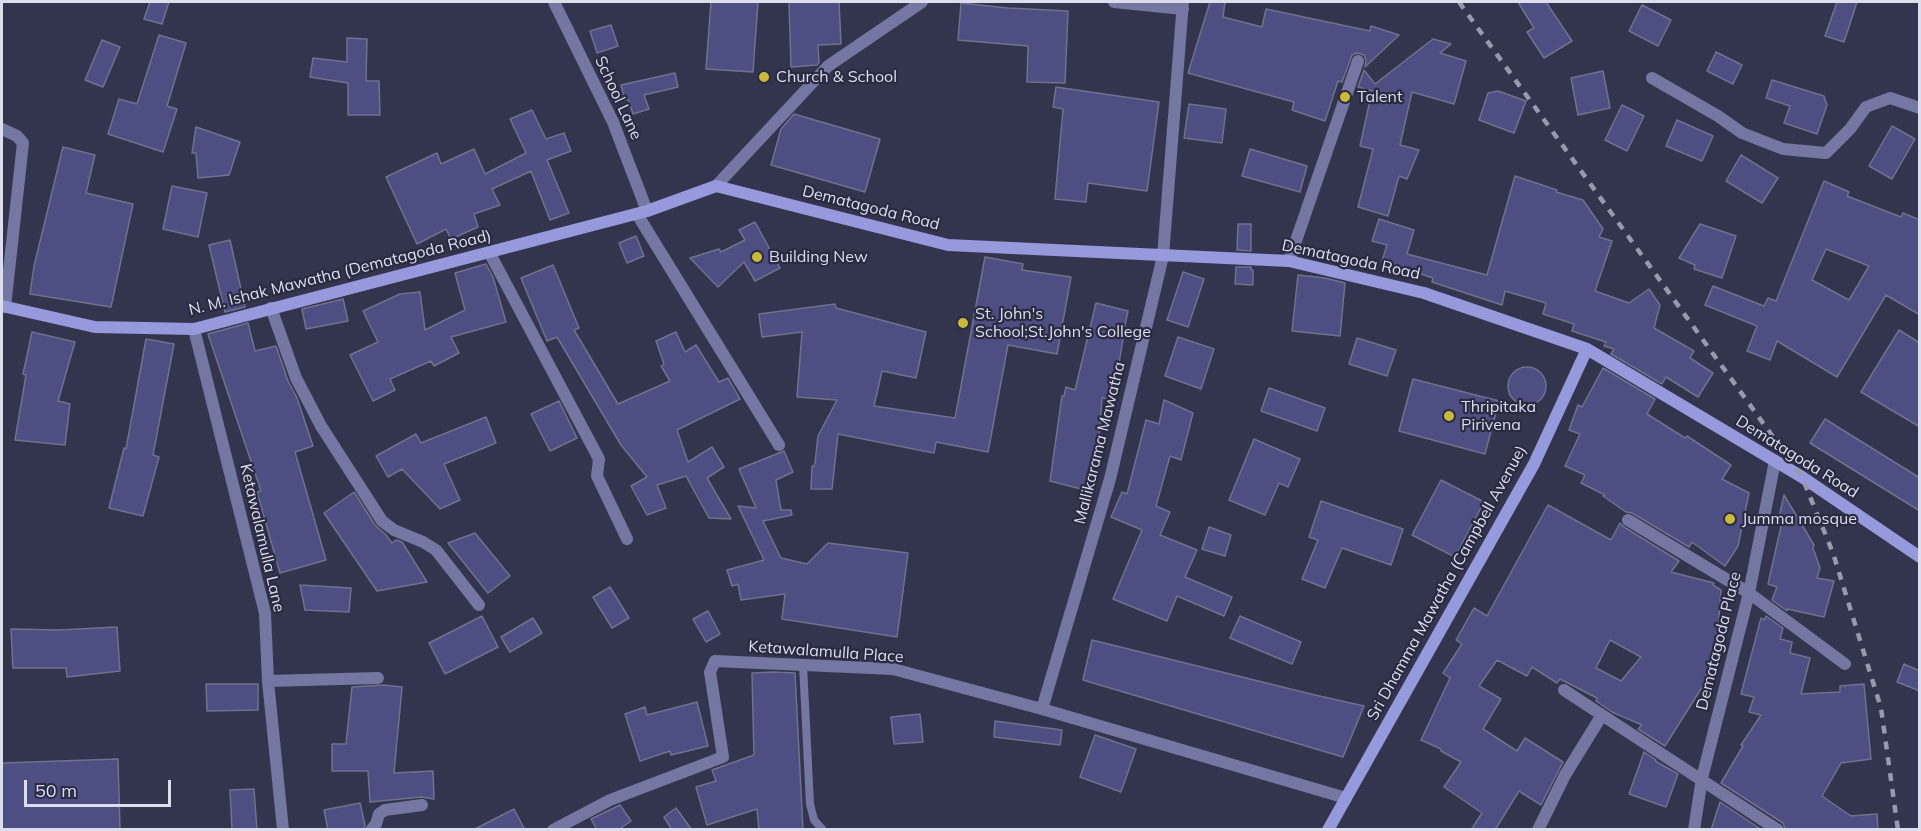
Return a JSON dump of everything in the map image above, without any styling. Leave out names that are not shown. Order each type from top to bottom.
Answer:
[{"type":"main road","points":[[642,212],[716,186]]},
{"type":"main road","name":"Dematagoda Road","points":[[716,186],[948,244],[1289,261],[1424,293],[1587,349],[1802,477],[1920,557]]},
{"type":"main road","name":"N. M. Ishak Mawatha (Dematagoda Road)","points":[[3,307],[95,327],[194,329],[642,212]]},
{"type":"main road","name":"Sri Dhamma Mawatha (Campbell Avenue)","points":[[1328,830],[1534,464],[1587,349]]},
{"type":"street","name":"School Lane","points":[[554,2],[614,122],[642,212],[779,445]]},
{"type":"street","points":[[716,186],[828,66],[922,2]]},
{"type":"street","points":[[1114,2],[1183,5]]},
{"type":"street","name":"Mallikarama Mawatha","points":[[1042,709],[1110,479],[1163,256],[1183,5]]},
{"type":"street","points":[[1289,261],[1358,61]]},
{"type":"street","points":[[1652,78],[1718,116],[1742,133],[1783,149],[1826,153],[1850,129],[1866,107],[1890,98],[1920,108]]},
{"type":"street","points":[[2,129],[17,136],[23,142],[3,307]]},
{"type":"street","points":[[489,252],[599,459],[597,476],[627,539]]},
{"type":"street","points":[[271,308],[296,378],[316,417],[382,521],[394,530],[436,550],[479,605]]},
{"type":"street","name":"Ketawalamulla Lane","points":[[194,329],[265,613],[268,681],[283,830]]},
{"type":"street","name":"Dematagoda Place","points":[[1694,830],[1702,778],[1749,593],[1775,461]]},
{"type":"street","points":[[1628,520],[1749,593],[1845,664]]},
{"type":"street","name":"Ketawalamulla Place","points":[[553,830],[610,800],[723,757],[710,672],[716,661],[893,669],[1042,709],[1346,798]]},
{"type":"street","points":[[268,681],[378,678]]},
{"type":"street","points":[[1564,690],[1702,778],[1778,830]]},
{"type":"street","points":[[1538,830],[1565,775],[1602,715]]},
{"type":"street","points":[[371,830],[379,814],[385,810],[422,805]]},
{"type":"lane","points":[[803,665],[810,804],[814,820],[823,830]]},
{"type":"building","points":[[150,2],[169,2],[162,24],[144,19]]},
{"type":"building","points":[[711,2],[758,2],[753,72],[706,69]]},
{"type":"building","points":[[789,2],[839,2],[841,44],[818,45],[819,63],[817,65],[791,67]]},
{"type":"building","points":[[1210,2],[1225,2],[1223,17],[1262,27],[1266,9],[1370,31],[1371,26],[1399,35],[1365,67],[1364,55],[1357,53],[1352,55],[1342,82],[1338,81],[1325,121],[1292,110],[1294,102],[1188,73]]},
{"type":"building","points":[[1518,2],[1546,2],[1572,41],[1544,58],[1527,32],[1534,28]]},
{"type":"building","points":[[1837,2],[1857,2],[1844,42],[1825,36]]},
{"type":"building","points":[[961,3],[1068,11],[1065,83],[1027,82],[1028,46],[958,40]]},
{"type":"building","points":[[1642,5],[1671,20],[1658,46],[1629,31]]},
{"type":"building","points":[[611,25],[618,46],[597,53],[590,31]]},
{"type":"building","points":[[159,35],[186,43],[167,106],[177,109],[163,152],[108,134],[119,99],[137,104]]},
{"type":"building","points":[[347,38],[367,39],[366,81],[379,81],[380,115],[348,115],[348,83],[310,77],[313,58],[347,62]]},
{"type":"building","points":[[1433,39],[1451,44],[1440,53],[1466,61],[1454,104],[1412,92],[1400,145],[1419,150],[1407,179],[1399,176],[1388,216],[1358,207],[1373,149],[1360,146],[1372,91],[1358,87],[1364,70],[1375,84]]},
{"type":"building","points":[[102,40],[120,47],[103,87],[85,80]]},
{"type":"building","points":[[1716,52],[1742,65],[1733,84],[1707,71]]},
{"type":"building","points":[[1603,71],[1610,108],[1578,115],[1571,78]]},
{"type":"building","points":[[675,73],[678,87],[644,95],[649,109],[633,114],[628,99],[625,100],[621,85]]},
{"type":"building","points":[[1772,80],[1824,96],[1827,105],[1817,134],[1784,123],[1790,106],[1766,98]]},
{"type":"building","points":[[1056,87],[1159,102],[1147,191],[1088,183],[1086,202],[1055,199],[1063,109],[1053,107]]},
{"type":"building","points":[[1498,91],[1526,101],[1514,133],[1479,120],[1488,93]]},
{"type":"building","points":[[1189,104],[1226,109],[1222,143],[1184,138]]},
{"type":"building","points":[[1622,105],[1644,116],[1627,151],[1605,140]]},
{"type":"building","points":[[532,110],[546,139],[564,133],[571,151],[547,160],[569,213],[550,220],[531,171],[492,189],[500,205],[474,214],[478,227],[451,239],[446,229],[417,244],[386,177],[437,153],[441,164],[474,149],[485,174],[526,153],[510,119]]},
{"type":"building","points":[[794,114],[880,139],[865,192],[771,165],[781,129]]},
{"type":"building","points":[[1677,120],[1713,136],[1702,161],[1666,146]]},
{"type":"building","points":[[1892,126],[1915,139],[1892,179],[1869,166]]},
{"type":"building","points":[[196,127],[240,142],[229,175],[198,178],[196,153],[192,153]]},
{"type":"building","points":[[63,147],[95,155],[86,193],[133,204],[111,307],[30,294],[34,266]]},
{"type":"building","points":[[1250,149],[1307,166],[1300,192],[1242,176]]},
{"type":"building","points":[[1741,155],[1778,178],[1762,203],[1726,181]]},
{"type":"building","points":[[1515,176],[1583,200],[1603,229],[1599,237],[1612,241],[1595,291],[1629,303],[1649,289],[1660,305],[1654,328],[1694,351],[1690,358],[1713,373],[1698,397],[1666,377],[1662,384],[1611,354],[1614,349],[1604,346],[1606,342],[1572,331],[1574,324],[1543,314],[1546,303],[1505,291],[1502,305],[1432,282],[1433,278],[1382,261],[1387,245],[1372,241],[1379,219],[1414,230],[1407,254],[1487,275]]},
{"type":"building","points":[[1824,181],[1849,192],[1847,196],[1901,217],[1903,213],[1920,220],[1920,315],[1886,295],[1837,377],[1777,341],[1770,360],[1747,351],[1757,326],[1705,305],[1713,286],[1764,306],[1768,298],[1776,301]],"holes":[[[1826,249],[1869,266],[1849,300],[1812,280]]]},
{"type":"building","points":[[172,186],[207,193],[198,237],[163,229]]},
{"type":"building","points":[[755,222],[780,268],[755,281],[744,262],[718,287],[690,258],[719,249],[721,252],[745,240],[739,230]]},
{"type":"building","points":[[1238,224],[1251,224],[1251,251],[1237,250]]},
{"type":"building","points":[[1700,224],[1736,236],[1722,278],[1694,269],[1695,265],[1679,258]]},
{"type":"building","points":[[636,236],[644,256],[627,263],[619,243]]},
{"type":"building","points":[[230,240],[245,307],[225,312],[209,245]]},
{"type":"building","points":[[985,257],[1023,264],[1022,270],[1071,277],[1057,354],[1008,345],[988,452],[936,442],[934,453],[838,434],[832,489],[811,489],[812,466],[815,463],[818,436],[837,400],[797,397],[802,332],[762,337],[759,314],[835,304],[836,308],[926,332],[916,378],[882,371],[874,406],[955,418]]},
{"type":"building","points":[[486,264],[493,277],[506,322],[451,337],[459,353],[434,366],[431,361],[390,379],[395,390],[373,401],[350,355],[378,342],[363,311],[400,294],[420,292],[425,330],[465,310],[455,273]]},
{"type":"building","points":[[553,265],[579,328],[574,330],[618,404],[670,381],[661,366],[664,364],[656,341],[676,332],[685,352],[696,345],[719,382],[728,378],[740,399],[677,430],[688,462],[712,447],[724,467],[707,478],[731,519],[709,518],[686,476],[657,485],[666,508],[647,515],[631,486],[647,477],[621,445],[557,337],[547,341],[521,278]]},
{"type":"building","points":[[1236,267],[1251,267],[1253,285],[1235,284]]},
{"type":"building","points":[[1183,272],[1204,279],[1188,327],[1167,320]]},
{"type":"building","points":[[1298,275],[1345,283],[1340,336],[1292,331]]},
{"type":"building","points":[[343,299],[348,321],[306,329],[302,309]]},
{"type":"building","points":[[1096,303],[1128,311],[1113,400],[1102,398],[1099,438],[1085,490],[1050,481],[1062,396],[1064,396],[1066,387],[1075,390]]},
{"type":"building","points":[[248,323],[255,351],[276,346],[313,446],[295,452],[326,560],[280,573],[257,492],[261,491],[208,334]]},
{"type":"building","points":[[1899,330],[1920,343],[1920,427],[1861,392]]},
{"type":"building","points":[[32,332],[75,342],[58,401],[70,404],[65,445],[15,440],[26,375],[23,374]]},
{"type":"building","points":[[1178,337],[1214,349],[1201,389],[1165,376]]},
{"type":"building","points":[[1357,338],[1396,350],[1387,376],[1349,364]]},
{"type":"building","points":[[146,339],[174,344],[153,455],[159,457],[143,516],[109,508],[124,448],[126,449]]},
{"type":"building","points":[[1527,367],[1540,373],[1546,386],[1540,399],[1527,405],[1514,399],[1508,386],[1514,373]]},
{"type":"building","points":[[1603,368],[1655,399],[1647,414],[1685,438],[1687,436],[1731,465],[1722,479],[1749,493],[1738,546],[1725,566],[1692,542],[1689,547],[1632,513],[1626,512],[1603,496],[1605,495],[1581,483],[1585,475],[1565,466],[1580,434],[1569,430],[1578,405],[1582,407]]},
{"type":"building","name":"Thripitaka Pirivena","points":[[1413,379],[1499,401],[1485,454],[1399,431]]},
{"type":"building","points":[[1269,388],[1325,408],[1317,431],[1261,411]]},
{"type":"building","points":[[1164,400],[1193,413],[1181,460],[1170,456],[1156,506],[1170,512],[1160,535],[1197,550],[1185,577],[1232,597],[1224,616],[1177,596],[1167,621],[1113,599],[1142,530],[1111,517],[1122,492],[1127,494],[1146,420],[1159,424]]},
{"type":"building","points":[[559,401],[577,438],[550,451],[531,414]]},
{"type":"building","points":[[486,417],[496,443],[444,464],[460,500],[440,509],[402,469],[388,477],[376,456],[416,434],[421,443]]},
{"type":"building","points":[[1825,419],[1920,478],[1920,511],[1810,443]]},
{"type":"building","points":[[1254,439],[1300,459],[1288,487],[1279,483],[1265,515],[1229,500]]},
{"type":"building","points":[[784,451],[793,472],[776,480],[781,510],[791,510],[792,515],[763,521],[781,558],[807,564],[828,543],[908,553],[897,637],[782,619],[785,594],[741,600],[738,584],[732,586],[727,570],[764,560],[738,506],[756,508],[739,469]]},
{"type":"building","points":[[1441,480],[1484,502],[1455,557],[1412,535]]},
{"type":"building","points":[[354,492],[375,525],[392,543],[396,540],[402,542],[427,582],[377,591],[324,513]]},
{"type":"building","points":[[1784,495],[1814,545],[1820,568],[1817,578],[1834,581],[1824,617],[1787,609],[1787,611],[1772,600],[1777,587],[1768,584],[1782,522],[1778,522]]},
{"type":"building","points":[[1321,501],[1403,529],[1391,565],[1342,548],[1325,588],[1302,579],[1318,540],[1309,537]]},
{"type":"building","points":[[1548,505],[1611,540],[1620,523],[1679,561],[1671,572],[1714,583],[1713,585],[1721,590],[1718,631],[1704,684],[1665,746],[1638,729],[1642,725],[1612,712],[1596,701],[1597,698],[1560,679],[1557,683],[1532,667],[1527,676],[1497,660],[1479,686],[1501,699],[1483,729],[1517,751],[1525,738],[1563,762],[1541,805],[1519,791],[1495,830],[1471,830],[1482,813],[1444,787],[1461,762],[1421,740],[1450,678],[1443,673],[1462,644],[1456,640],[1474,608],[1487,616]],"holes":[[[1610,640],[1641,657],[1621,681],[1596,668]]]},
{"type":"building","points":[[1209,527],[1231,535],[1225,556],[1202,549]]},
{"type":"building","points":[[475,533],[510,576],[488,593],[448,543]]},
{"type":"building","points":[[300,585],[351,588],[349,612],[305,610]]},
{"type":"building","points":[[610,587],[629,618],[612,628],[593,597]]},
{"type":"building","points":[[708,611],[720,634],[706,642],[693,619]]},
{"type":"building","points":[[482,616],[498,647],[445,674],[429,643]]},
{"type":"building","points":[[1240,616],[1301,642],[1292,664],[1230,638]]},
{"type":"building","points":[[1766,616],[1783,628],[1780,639],[1792,642],[1790,653],[1810,658],[1801,694],[1840,692],[1840,686],[1864,684],[1871,759],[1841,763],[1822,796],[1851,816],[1877,814],[1878,830],[1786,830],[1783,823],[1721,783],[1743,746],[1741,745],[1761,715],[1749,712],[1754,697],[1741,694],[1761,618],[1764,620]]},
{"type":"building","points":[[533,618],[542,633],[510,652],[501,637]]},
{"type":"building","points":[[117,627],[120,671],[67,677],[66,668],[13,668],[11,629],[59,630]]},
{"type":"building","points":[[1092,640],[1364,706],[1343,757],[1083,680]]},
{"type":"building","points":[[1904,664],[1920,671],[1920,691],[1897,682]]},
{"type":"building","points":[[752,673],[795,673],[803,830],[759,830],[757,809],[707,825],[696,787],[716,781],[712,770],[754,755]]},
{"type":"building","points":[[206,684],[258,684],[258,710],[207,711]]},
{"type":"building","points":[[383,685],[402,687],[394,773],[433,771],[434,799],[421,797],[370,802],[368,771],[332,771],[332,744],[346,744],[352,687]]},
{"type":"building","points":[[697,702],[708,746],[671,755],[670,751],[640,761],[625,714],[645,707],[647,715]]},
{"type":"building","points":[[920,714],[923,742],[894,744],[891,717]]},
{"type":"building","points":[[995,721],[1062,730],[1060,745],[994,737]]},
{"type":"building","points":[[1095,735],[1136,749],[1121,792],[1080,777]]},
{"type":"building","points":[[1644,752],[1678,774],[1666,807],[1629,794]]},
{"type":"building","points":[[118,759],[120,830],[2,830],[2,763]]},
{"type":"building","points":[[254,789],[257,830],[232,830],[230,790]]},
{"type":"building","points":[[1720,802],[1762,830],[1711,830]]},
{"type":"building","points":[[360,803],[365,825],[363,830],[328,830],[324,810]]},
{"type":"building","points":[[620,805],[631,821],[618,830],[597,830],[591,819]]},
{"type":"building","points":[[676,808],[692,830],[672,830],[664,817]]},
{"type":"building","points":[[514,809],[525,830],[473,830]]},
{"type":"railway","points":[[1459,2],[1802,477],[1833,553],[1881,708],[1898,830]]},
{"type":"place","name":"Church & School","points":[[764,77]]},
{"type":"place","name":"Talent","points":[[1345,97]]},
{"type":"place","name":"Building New","points":[[757,257]]},
{"type":"place","name":"St. John's School;St.John's College","points":[[963,323]]},
{"type":"place","name":"Thripitaka Pirivena","points":[[1449,416]]},
{"type":"place","name":"Jumma mosque","points":[[1730,519]]}]
